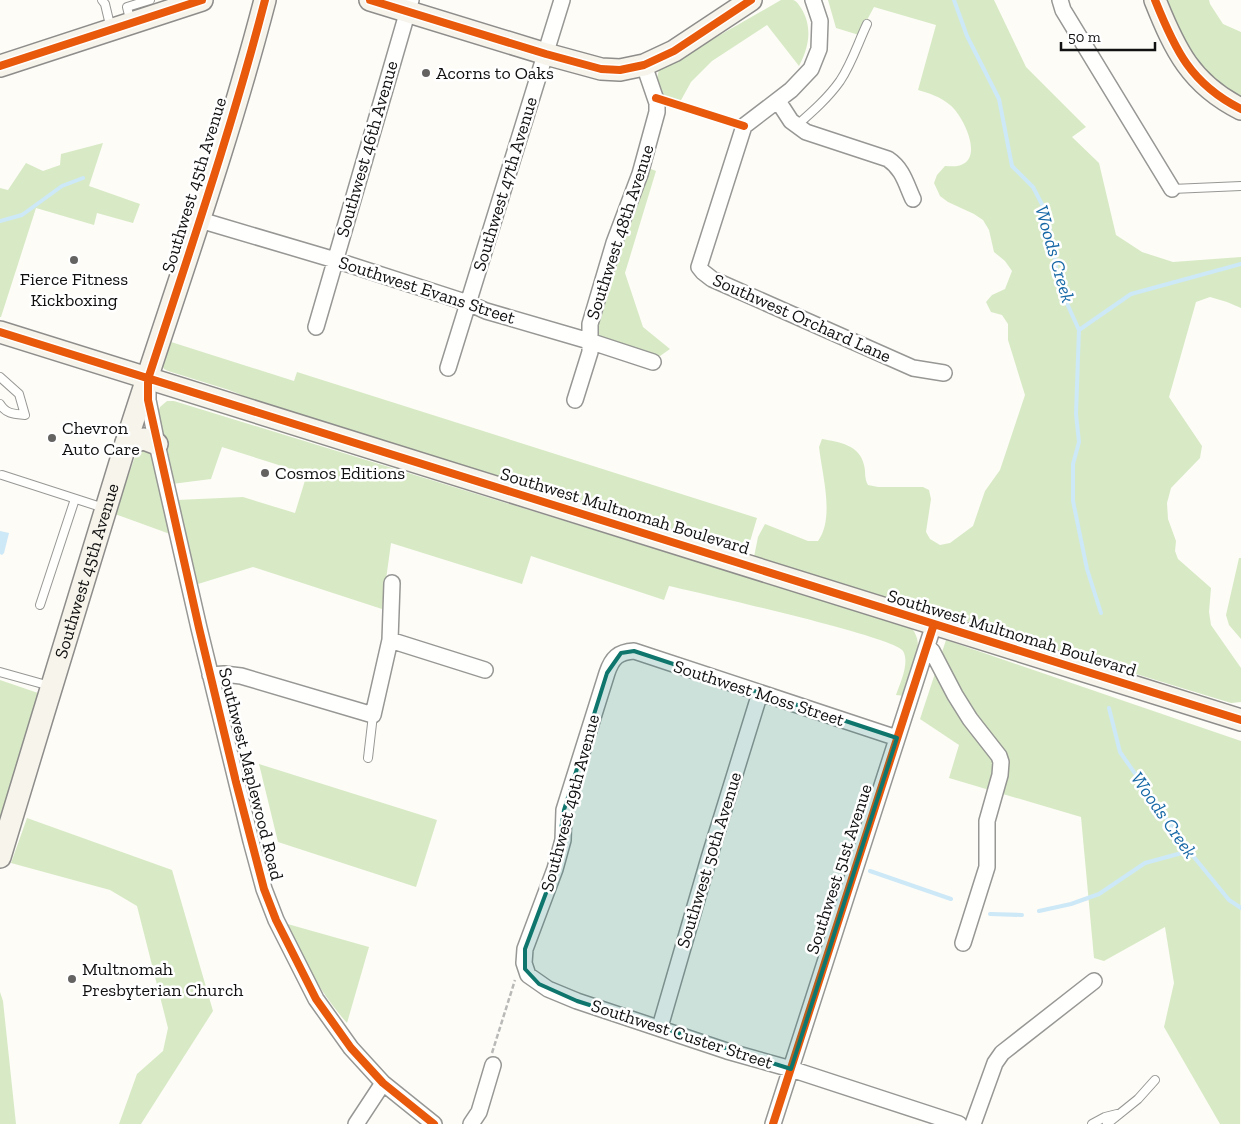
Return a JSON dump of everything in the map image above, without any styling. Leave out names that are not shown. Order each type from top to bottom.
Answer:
[{"type":"street","points":[[0,66],[201,0]]},
{"type":"street","name":"Southwest 45th Avenue","points":[[0,858],[126,443],[200,220],[255,40],[265,0]]},
{"type":"street","points":[[370,0],[409,6],[546,54],[601,69],[612,70],[630,69],[644,65],[674,51],[751,0]]},
{"type":"street","name":"Southwest 47th Avenue","points":[[448,368],[562,0]]},
{"type":"street","name":"Southwest Orchard Lane","points":[[813,0],[820,21],[819,49],[811,69],[778,101],[744,126],[699,267],[712,279],[913,368],[944,373]]},
{"type":"street","points":[[1060,0],[1063,10],[1172,189]]},
{"type":"street","points":[[1155,0],[1175,46],[1190,70],[1213,93],[1241,109]]},
{"type":"street","name":"Southwest 46th Avenue","points":[[316,327],[409,6]]},
{"type":"street","name":"Southwest 48th Avenue","points":[[575,400],[590,352],[590,324],[614,243],[640,174],[658,108],[658,103],[644,65]]},
{"type":"street","points":[[778,101],[791,121],[806,132],[888,160],[896,165],[913,199]]},
{"type":"street","name":"Southwest Evans Street","points":[[200,220],[335,260],[468,303],[486,311],[653,362]]},
{"type":"street","name":"Southwest Multnomah Boulevard","points":[[0,332],[1241,720]]},
{"type":"street","name":"Southwest Maplewood Road","points":[[148,379],[148,400],[157,444],[210,675],[264,889],[276,920],[316,999],[351,1048],[383,1083],[434,1124]]},
{"type":"street","points":[[126,443],[144,438],[157,444]]},
{"type":"street","points":[[210,675],[241,676],[373,716],[390,640],[392,582]]},
{"type":"street","name":"Southwest 51st Avenue","points":[[773,1124],[934,624]]},
{"type":"street","points":[[390,640],[485,670]]},
{"type":"street","points":[[928,646],[970,719],[999,756],[1001,762],[1000,775],[987,821],[988,866],[963,943]]},
{"type":"street","name":"Southwest Moss Street","points":[[621,653],[634,651],[897,738]]},
{"type":"street","name":"Southwest 49th Avenue","points":[[525,970],[523,957],[525,949],[555,869],[562,840],[564,810],[610,664],[621,653]]},
{"type":"street","name":"Southwest 50th Avenue","points":[[660,1027],[709,858],[760,693]]},
{"type":"street","name":"Southwest Custer Street","points":[[525,970],[532,979],[548,989],[577,1001],[959,1124]]},
{"type":"street","points":[[973,1124],[995,1063],[1002,1053],[1094,981]]},
{"type":"street","points":[[471,1124],[479,1112],[493,1065]]},
{"type":"street","points":[[356,1124],[383,1083]]},
{"type":"lane","points":[[102,0],[105,4],[111,30]]},
{"type":"lane","points":[[132,24],[127,7],[150,0]]},
{"type":"lane","points":[[796,126],[817,107],[839,82],[848,68],[867,24]]},
{"type":"lane","points":[[1172,189],[1241,186]]},
{"type":"lane","points":[[0,377],[20,394],[25,416],[11,414],[4,410],[0,404]]},
{"type":"lane","points":[[2,475],[106,509]]},
{"type":"lane","points":[[40,604],[75,499]]},
{"type":"lane","points":[[0,672],[52,687]]},
{"type":"lane","points":[[368,758],[373,716]]},
{"type":"lane","points":[[1107,1124],[1138,1099],[1155,1080]]},
{"type":"lane","points":[[1092,1124],[1105,1117],[1119,1114]]},
{"type":"path","points":[[493,1065],[493,1048],[516,976],[525,970]]},
{"type":"highlighted area","points":[[634,651],[897,738],[791,1069],[577,1001],[539,984],[525,969],[525,949],[555,869],[564,810],[607,673],[621,653]]},
{"type":"green space","points":[[781,0],[797,2],[807,22],[807,44],[799,66],[767,25],[712,61],[691,82],[680,102],[663,96],[657,78],[659,70]]},
{"type":"green space","points":[[828,0],[994,0],[1026,67],[1086,127],[1072,137],[1099,163],[1116,235],[1142,252],[1173,262],[1241,257],[1241,308],[1210,297],[1196,302],[1169,397],[1202,446],[1200,458],[1171,488],[1167,503],[1168,519],[1176,541],[1175,551],[1178,559],[1211,588],[1209,612],[1211,625],[1241,668],[1241,702],[1231,703],[754,557],[758,537],[765,524],[808,541],[818,541],[826,520],[827,508],[819,447],[822,439],[848,446],[858,453],[862,458],[868,485],[878,487],[923,487],[929,490],[931,499],[926,532],[930,539],[940,545],[950,543],[973,526],[985,491],[1000,470],[1025,395],[1008,340],[1008,324],[1002,315],[991,312],[986,302],[992,295],[1005,289],[1012,271],[1005,261],[994,252],[989,230],[983,220],[940,196],[934,183],[937,175],[945,166],[959,166],[968,160],[971,154],[969,135],[955,110],[939,98],[918,90],[936,25],[874,7],[859,35],[836,28]]},
{"type":"green space","points":[[1167,0],[1209,0],[1223,24],[1241,32],[1241,96],[1216,82],[1189,52]]},
{"type":"green space","points":[[103,143],[89,186],[140,204],[133,223],[97,213],[94,225],[36,208],[0,317],[0,188],[8,190],[26,163],[43,171],[60,165],[61,154]]},
{"type":"green space","points":[[646,167],[656,171],[625,273],[643,327],[670,349],[660,356],[595,336],[595,330]]},
{"type":"green space","points":[[168,341],[294,381],[297,372],[757,518],[746,555],[277,409],[229,390],[168,371],[164,369],[161,363]]},
{"type":"green space","points":[[167,401],[174,401],[910,627],[918,642],[918,651],[905,696],[896,695],[904,673],[905,656],[903,651],[892,644],[833,626],[669,586],[664,600],[531,556],[522,584],[391,543],[382,609],[253,567],[198,584],[177,500],[243,497],[295,513],[307,474],[222,447],[211,479],[172,484],[158,412],[160,407]]},
{"type":"green space","points":[[139,445],[154,453],[170,534],[115,514]]},
{"type":"green space","points":[[1239,558],[1241,558],[1241,639],[1229,625],[1226,615]]},
{"type":"green space","points":[[946,640],[1241,741],[1240,1124],[1220,1124],[1164,1027],[1174,983],[1165,927],[1104,961],[1094,958],[1081,817],[949,778],[959,745],[920,719]]},
{"type":"green space","points":[[0,680],[41,694],[0,830]]},
{"type":"green space","points":[[259,764],[437,820],[416,887],[278,842]]},
{"type":"green space","points":[[27,818],[172,870],[213,1011],[141,1124],[119,1124],[137,1074],[163,1051],[168,1028],[137,906],[110,890],[11,863]]},
{"type":"green space","points":[[284,923],[369,947],[347,1023],[320,987]]},
{"type":"green space","points":[[0,992],[3,1001],[16,1124],[0,1124]]},
{"type":"water","points":[[0,531],[9,533],[2,555],[0,554]]},
{"type":"waterway","name":"Woods Creek","points":[[954,0],[967,36],[999,99],[1012,166],[1033,187],[1047,214],[1060,288],[1079,330],[1076,414],[1079,442],[1073,464],[1073,501],[1087,569],[1101,613]]},
{"type":"waterway","points":[[0,221],[22,215],[62,186],[83,178]]},
{"type":"waterway","points":[[1079,330],[1131,294],[1241,264]]},
{"type":"waterway","name":"Woods Creek","points":[[1109,708],[1120,752],[1189,851],[1229,900],[1241,908]]},
{"type":"waterway","points":[[1039,911],[1071,904],[1099,894],[1145,863],[1189,851]]},
{"type":"waterway","points":[[870,871],[951,899]]},
{"type":"waterway","points":[[990,914],[1022,915]]},
{"type":"cycle path","points":[[0,66],[202,0]]},
{"type":"cycle path","points":[[265,0],[224,143],[148,379],[148,400],[236,782],[264,889],[276,920],[316,999],[351,1048],[383,1083],[434,1124]]},
{"type":"cycle path","points":[[370,0],[546,54],[601,69],[620,70],[644,65],[674,51],[751,0]]},
{"type":"cycle path","points":[[1155,0],[1178,50],[1197,77],[1224,99],[1241,109]]},
{"type":"cycle path","points":[[656,98],[744,126]]},
{"type":"cycle path","points":[[0,332],[1241,720]]},
{"type":"cycle path","points":[[773,1124],[934,624]]},
{"type":"place","name":"Acorns to Oaks","points":[[426,73]]},
{"type":"place","name":"Fierce Fitness Kickboxing","points":[[74,260]]},
{"type":"place","name":"Chevron Auto Care","points":[[52,438]]},
{"type":"place","name":"Cosmos Editions","points":[[265,473]]},
{"type":"place","name":"Multnomah Presbyterian Church","points":[[72,979]]}]
